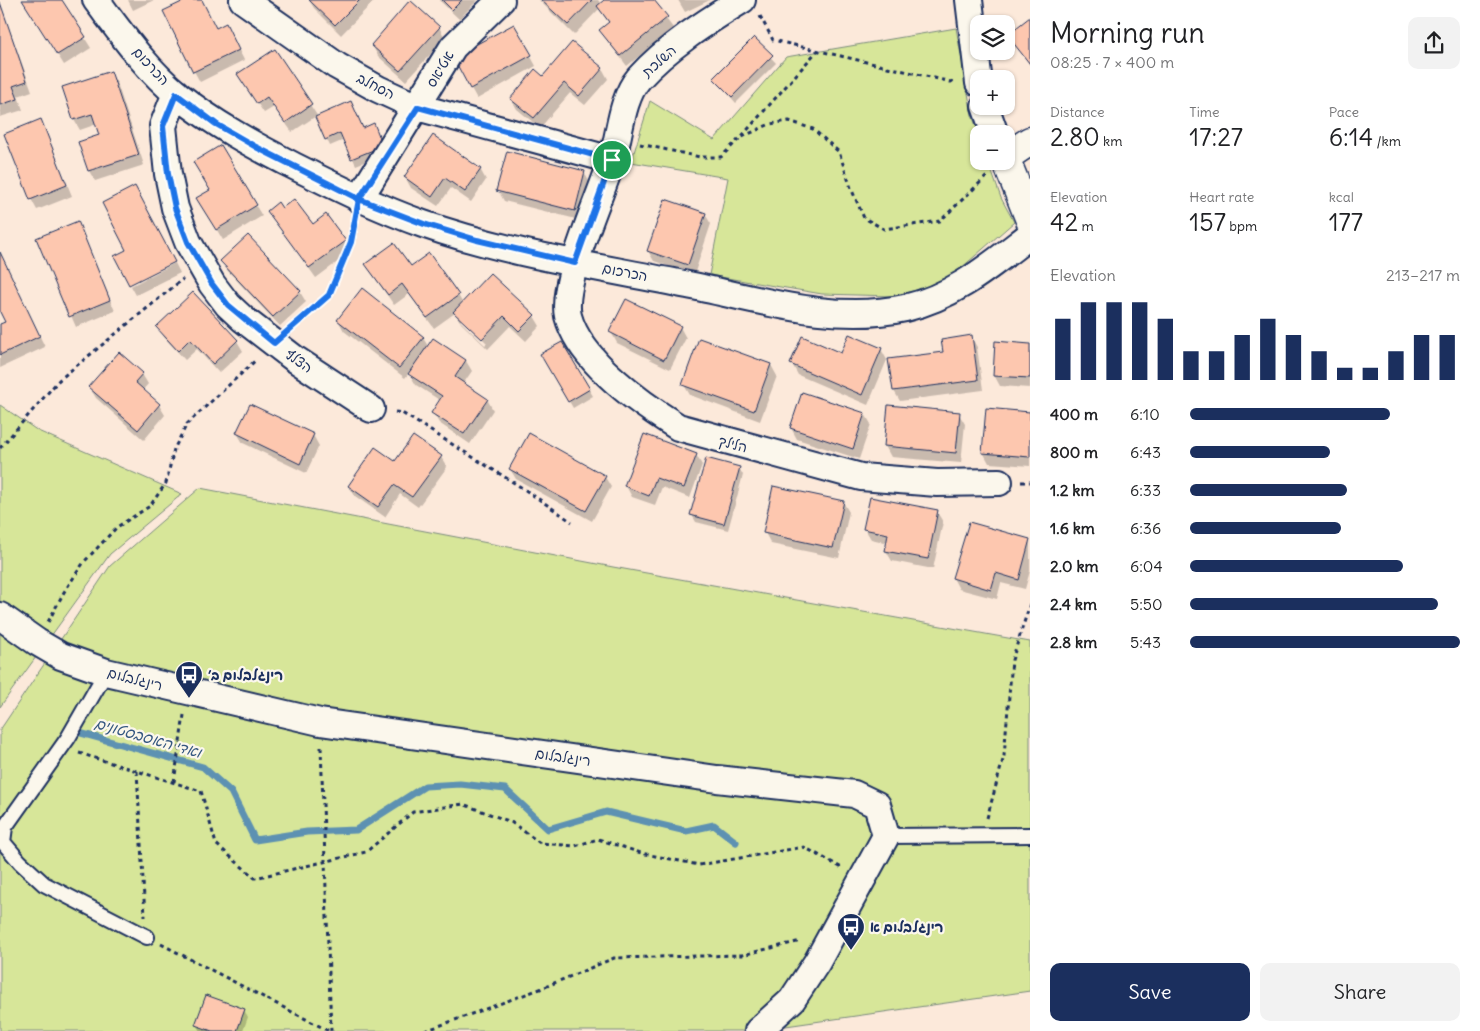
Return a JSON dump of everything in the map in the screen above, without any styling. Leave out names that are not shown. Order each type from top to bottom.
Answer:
[{"type":"street","name":"הכרכום","points":[[96,0],[143,60],[176,94],[216,124],[256,147],[359,199],[424,224],[477,240],[575,263],[823,312],[866,314],[926,303],[954,290],[980,274],[1030,235]]},
{"type":"street","name":"הסחלב","points":[[243,0],[337,66],[378,89],[418,107],[615,150]]},
{"type":"street","name":"אטיאס","points":[[359,199],[453,48],[501,0]]},
{"type":"street","points":[[969,0],[977,70]]},
{"type":"street","name":"השלכת","points":[[575,263],[615,150],[626,104],[638,80],[659,59],[715,17],[748,4]]},
{"type":"street","name":"הצלף","points":[[176,94],[163,126],[168,174],[175,208],[188,242],[201,264],[228,305],[274,343],[371,409]]},
{"type":"street","points":[[1015,152],[1030,141]]},
{"type":"street","points":[[1005,170],[1030,220]]},
{"type":"street","name":"הלילך","points":[[575,263],[568,298],[568,314],[572,328],[587,352],[624,388],[652,411],[678,427],[860,477],[937,483],[999,482]]},
{"type":"street","name":"רינגלבלום","points":[[0,616],[61,656],[106,672],[320,722],[717,779],[854,794],[877,805],[886,836]]},
{"type":"street","points":[[758,1031],[792,1000],[817,962],[886,836]]},
{"type":"lane","points":[[106,672],[62,747],[5,827],[3,842],[20,862],[44,884],[147,937]]},
{"type":"lane","points":[[886,836],[1030,835]]},
{"type":"path","points":[[748,4],[773,40],[951,82],[970,80]]},
{"type":"path","points":[[615,150],[721,157],[818,50]]},
{"type":"path","points":[[740,138],[770,124],[789,121],[813,129],[840,152],[851,188],[864,218],[884,229],[940,221],[994,170]]},
{"type":"path","points":[[37,642],[64,592],[84,562],[117,527],[150,506],[156,498],[166,483],[174,449],[187,424],[329,295],[351,242],[359,199]]},
{"type":"path","points":[[0,448],[59,380],[201,264]]},
{"type":"path","points":[[371,409],[402,413],[524,489],[572,522]]},
{"type":"path","points":[[982,836],[1004,756],[1012,660],[1030,604]]},
{"type":"path","points":[[174,782],[188,692]]},
{"type":"path","points":[[137,771],[147,937],[330,1031],[326,860],[320,722]]},
{"type":"path","points":[[62,747],[201,791],[216,844],[256,878],[366,852],[413,812],[463,804],[511,822],[540,843],[575,846],[598,839],[641,853],[699,865],[804,848],[862,879]]},
{"type":"path","points":[[425,1031],[540,989],[614,958],[742,955],[832,932]]},
{"type":"green space","points":[[956,28],[970,104],[970,115],[972,115],[976,125],[970,125],[970,170],[991,170],[1001,198],[1014,222],[944,283],[892,296],[822,294],[709,275],[728,178],[631,162],[650,101],[714,140],[786,57]]},
{"type":"green space","points":[[0,405],[38,431],[182,494],[110,554],[0,707]]},
{"type":"green space","points":[[200,488],[613,567],[1030,642],[1030,991],[751,1031],[0,1031],[0,730],[110,566]]},
{"type":"building","points":[[22,0],[62,0],[86,37],[57,55]]},
{"type":"building","points":[[186,0],[202,0],[216,28],[226,23],[239,50],[193,72],[163,11]]},
{"type":"building","points":[[309,0],[360,0],[335,25]]},
{"type":"building","points":[[410,0],[440,27],[400,71],[371,45]]},
{"type":"building","points":[[442,0],[462,0],[452,10]]},
{"type":"building","points":[[541,0],[592,0],[568,25]]},
{"type":"building","points":[[604,0],[654,0],[668,17],[620,56],[599,30],[609,22],[597,6]]},
{"type":"building","points":[[0,2],[27,81],[13,86],[18,99],[0,105]]},
{"type":"building","points":[[1030,17],[1030,64],[1015,45],[1015,29]]},
{"type":"building","points":[[514,24],[532,55],[470,89],[453,57]]},
{"type":"building","points":[[754,37],[773,55],[732,97],[713,78]]},
{"type":"building","points":[[572,42],[603,68],[579,96],[564,83],[534,118],[510,99],[535,69],[543,76]]},
{"type":"building","points":[[275,49],[312,104],[285,123],[267,97],[257,104],[237,74]]},
{"type":"building","points":[[111,71],[139,155],[88,171],[78,142],[99,135],[92,114],[73,120],[62,87]]},
{"type":"building","points":[[351,101],[363,128],[374,123],[383,146],[351,159],[340,133],[325,140],[315,117]]},
{"type":"building","points":[[41,119],[67,185],[30,200],[4,134]]},
{"type":"building","points":[[433,135],[481,169],[465,192],[445,178],[432,197],[404,177]]},
{"type":"building","points":[[221,145],[257,205],[216,230],[196,198],[210,190],[193,162]]},
{"type":"building","points":[[507,151],[585,171],[575,211],[496,191]]},
{"type":"building","points":[[135,186],[175,262],[129,285],[114,256],[126,250],[102,203]]},
{"type":"building","points":[[294,199],[313,224],[326,214],[346,241],[309,268],[267,211],[278,202],[282,208]]},
{"type":"building","points":[[665,199],[706,213],[688,265],[647,251]]},
{"type":"building","points":[[78,221],[110,300],[69,317],[36,238]]},
{"type":"building","points":[[248,235],[301,291],[273,317],[220,261]]},
{"type":"building","points":[[394,243],[411,266],[429,253],[459,295],[427,318],[402,284],[388,295],[365,264]]},
{"type":"building","points":[[0,252],[40,336],[0,355],[0,324],[5,322],[0,312]]},
{"type":"building","points":[[490,273],[535,315],[519,331],[504,316],[482,339],[453,312]]},
{"type":"building","points":[[362,288],[424,337],[399,368],[337,320]]},
{"type":"building","points":[[193,292],[238,340],[213,364],[190,339],[178,351],[156,327]]},
{"type":"building","points":[[626,299],[681,326],[664,360],[609,332]]},
{"type":"building","points":[[849,334],[882,348],[862,395],[790,364],[802,336],[841,353]]},
{"type":"building","points":[[972,335],[978,380],[893,391],[888,359],[943,352],[941,340]]},
{"type":"building","points":[[433,338],[466,360],[455,377],[488,399],[464,434],[431,413],[442,396],[408,374]]},
{"type":"building","points":[[699,338],[771,364],[754,411],[682,385]]},
{"type":"building","points":[[995,341],[1030,344],[1030,378],[993,376]]},
{"type":"building","points":[[562,342],[590,389],[568,402],[540,354]]},
{"type":"building","points":[[119,352],[143,373],[135,382],[160,404],[138,430],[88,387]]},
{"type":"building","points":[[802,392],[865,413],[853,449],[790,428]]},
{"type":"building","points":[[250,404],[314,434],[300,464],[236,433]]},
{"type":"building","points":[[888,405],[960,412],[956,453],[884,446]]},
{"type":"building","points":[[986,408],[1030,412],[1030,457],[982,453]]},
{"type":"building","points":[[529,433],[606,476],[586,511],[509,469]]},
{"type":"building","points":[[644,434],[697,454],[684,488],[656,478],[649,496],[624,486]]},
{"type":"building","points":[[413,436],[442,456],[412,497],[394,485],[378,507],[348,486],[375,447],[395,461]]},
{"type":"building","points":[[706,458],[740,467],[724,524],[690,515]]},
{"type":"building","points":[[773,486],[844,501],[833,548],[763,533]]},
{"type":"building","points":[[870,497],[938,510],[928,559],[885,551],[888,534],[863,529]]},
{"type":"building","points":[[969,522],[1030,539],[1019,580],[996,573],[991,590],[952,578]]},
{"type":"building","points":[[206,995],[245,1009],[237,1031],[212,1031],[195,1025]]},
{"type":"waterway","name":"ואדי האסבסטונים","points":[[73,731],[203,767],[231,792],[255,840],[307,832],[356,830],[425,786],[460,784],[505,789],[548,829],[606,812],[686,831],[714,825],[736,842]]},
{"type":"place","name":"רינגלבלום ב׳","points":[[189,699]]},
{"type":"place","name":"רינגלבלום א","points":[[851,951]]},
{"type":"route","points":[[612,160],[418,107],[359,199],[256,147],[216,124],[176,94],[163,126],[168,174],[175,208],[188,242],[212,284],[228,305],[274,343],[329,295],[351,242],[359,199],[424,224],[477,240],[575,263],[612,160]]}]
